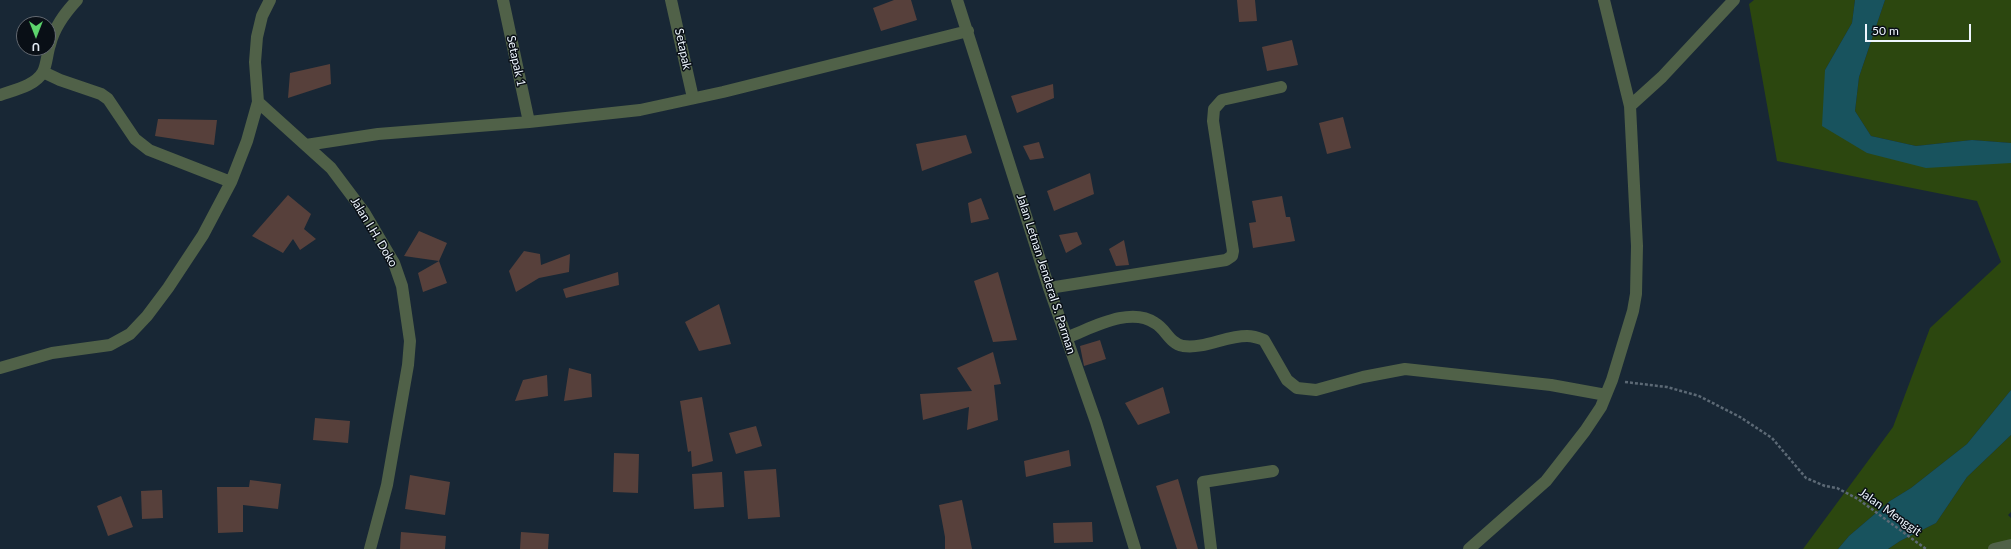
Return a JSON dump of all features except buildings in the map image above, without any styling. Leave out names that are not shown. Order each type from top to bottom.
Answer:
[{"type":"street","points":[[0,95],[25,86],[35,80],[43,72],[50,42],[57,25],[66,11],[77,0]]},
{"type":"street","points":[[0,368],[52,353],[110,345],[130,334],[147,316],[168,288],[203,235],[231,182],[247,141],[258,102],[255,62],[257,37],[262,16],[270,0]]},
{"type":"street","name":"Setapak 1","points":[[503,0],[529,122]]},
{"type":"street","name":"Setapak","points":[[671,0],[693,98]]},
{"type":"street","name":"Jalan Letnan Jenderal S. Parman","points":[[957,0],[1049,288],[1068,338],[1135,549]]},
{"type":"street","points":[[1469,549],[1546,480],[1585,431],[1601,407],[1612,380],[1633,311],[1636,294],[1637,246],[1630,106],[1604,0]]},
{"type":"street","points":[[1630,106],[1662,77],[1734,0]]},
{"type":"street","points":[[306,145],[378,134],[529,122],[640,110],[968,31]]},
{"type":"street","points":[[43,72],[60,80],[102,94],[108,99],[135,139],[149,150],[231,182]]},
{"type":"street","points":[[1049,288],[1226,260],[1232,256],[1233,251],[1213,121],[1214,109],[1222,100],[1281,87]]},
{"type":"street","name":"Jalan I.H. Doko","points":[[258,102],[331,168],[364,212],[394,263],[402,286],[408,312],[410,341],[408,364],[387,485],[370,549]]},
{"type":"street","points":[[1068,338],[1116,319],[1142,317],[1156,323],[1169,338],[1182,346],[1203,345],[1246,336],[1264,340],[1287,380],[1298,388],[1316,390],[1363,377],[1405,369],[1551,385],[1606,395]]},
{"type":"street","points":[[1211,549],[1203,482],[1273,471]]},
{"type":"street","points":[[1994,549],[2011,545]]},
{"type":"path","name":"Jalan Menggit","points":[[1612,380],[1667,387],[1698,396],[1740,417],[1772,438],[1806,478],[1825,486],[1837,488],[1858,499],[1926,549]]},
{"type":"green space","points":[[1754,0],[1855,0],[1852,23],[1825,70],[1867,153],[2011,163],[2011,390],[1967,444],[1911,488],[1890,501],[1849,536],[1838,549],[1803,549],[1893,427],[1930,328],[2001,262],[1977,201],[1777,161],[1749,4]]},
{"type":"green space","points":[[1885,0],[2011,0],[2011,143],[1972,140],[1916,146],[1871,136],[1855,111],[1859,77]]},
{"type":"green space","points":[[2011,435],[2011,512],[2008,515],[2011,518],[2011,549],[1888,549],[1900,541],[1936,523],[1967,477]]},
{"type":"shaded area","points":[[1855,0],[1885,0],[1859,77],[1855,111],[1871,136],[1916,146],[1972,140],[2011,143],[2011,163],[1926,168],[1867,153],[1822,126],[1825,70],[1852,23]]},
{"type":"shaded area","points":[[2011,390],[2011,435],[1967,477],[1936,523],[1900,541],[1888,549],[1838,549],[1849,536],[1890,501],[1911,488],[1967,444]]}]
